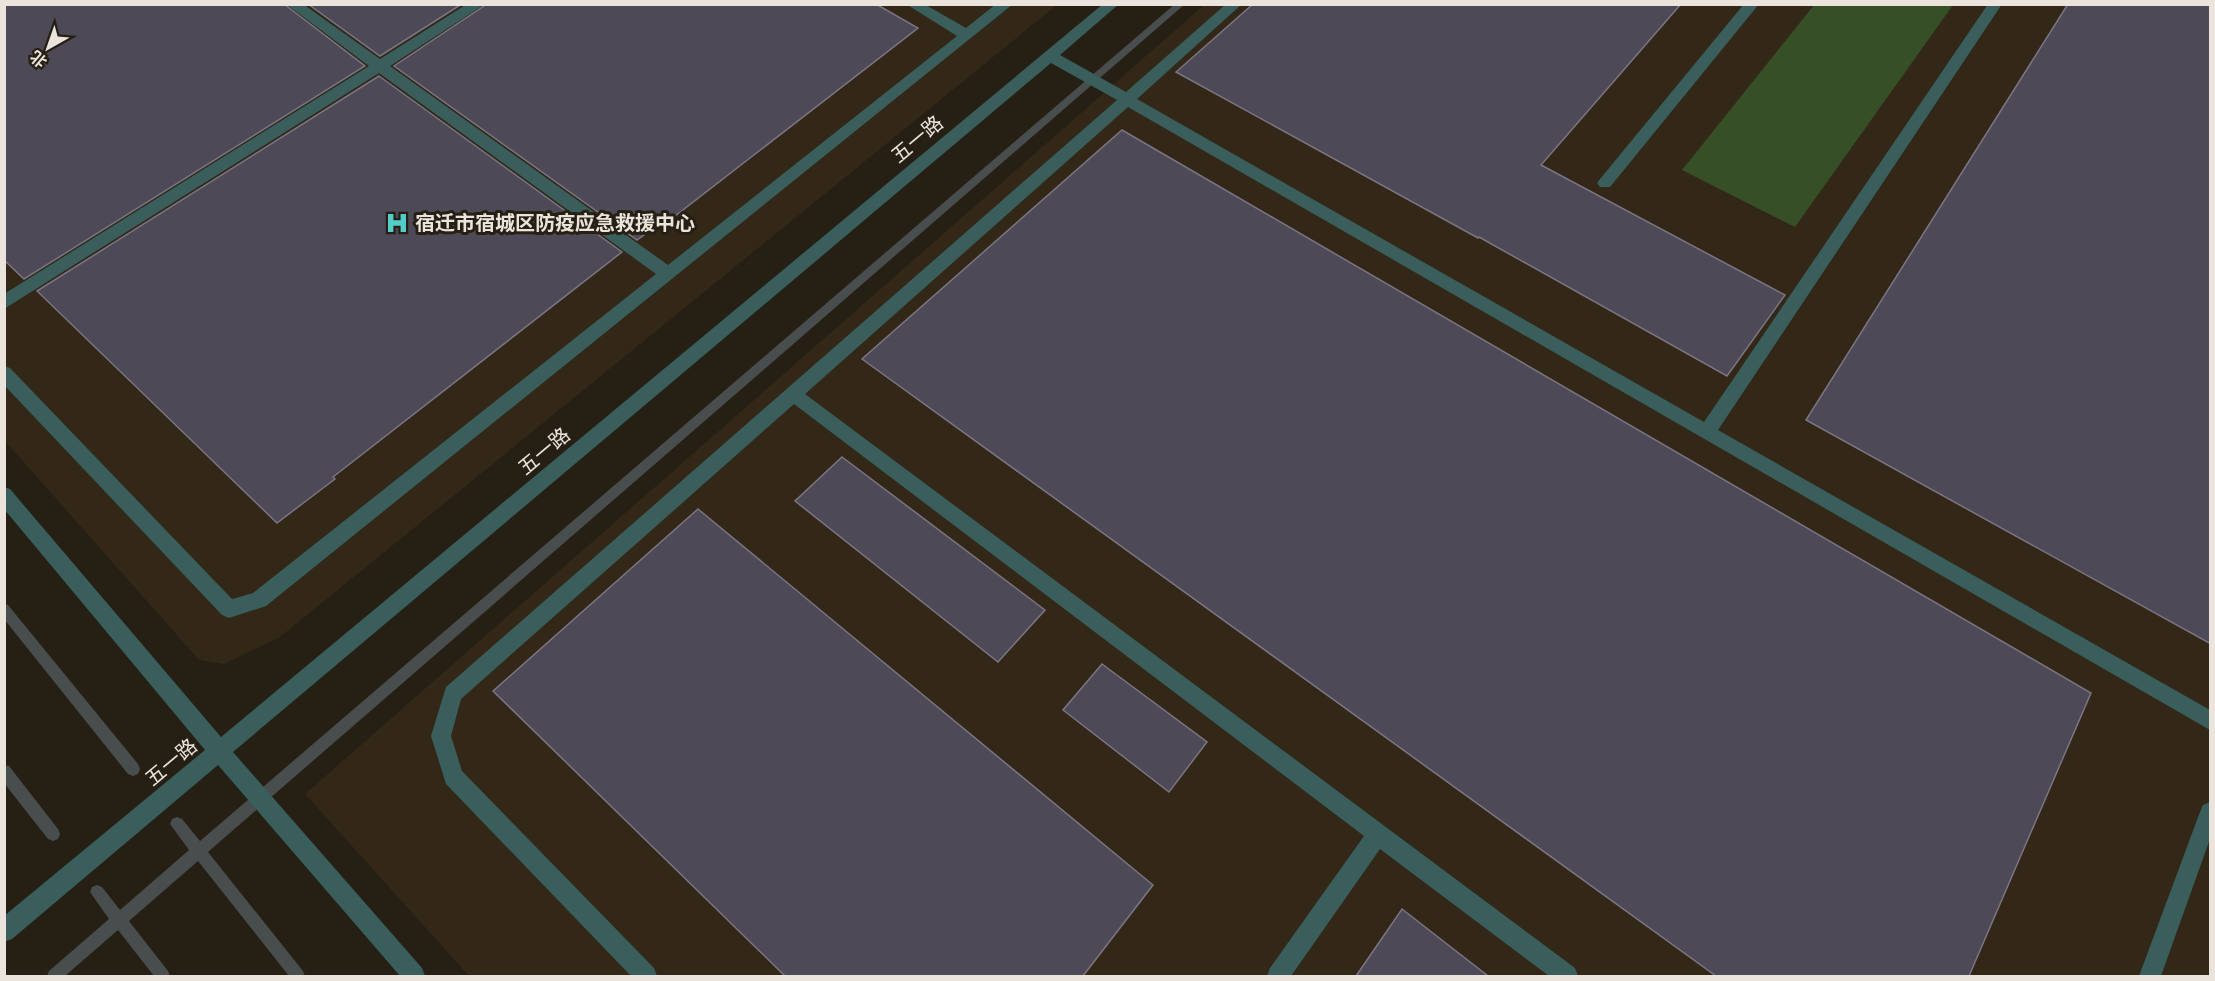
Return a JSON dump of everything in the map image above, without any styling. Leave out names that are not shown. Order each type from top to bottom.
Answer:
[{"type":"street","points":[[293,4],[667,273]]},
{"type":"street","points":[[4,303],[478,4]]},
{"type":"street","points":[[913,4],[967,35]]},
{"type":"street","points":[[4,374],[229,609],[259,600],[1006,4]]},
{"type":"street","name":"五一路","points":[[4,931],[1112,4]]},
{"type":"street","points":[[646,976],[453,777],[441,736],[453,694],[1236,4]]},
{"type":"street","points":[[1605,183],[1752,4]]},
{"type":"street","points":[[1707,432],[1995,4]]},
{"type":"street","points":[[1051,56],[2211,721]]},
{"type":"street","points":[[793,394],[1567,976]]},
{"type":"street","points":[[4,495],[271,812],[414,976]]},
{"type":"street","points":[[2150,976],[2211,812]]},
{"type":"street","points":[[1278,976],[1378,834]]},
{"type":"shaded area","name":"宿迁市宿城区防疫应急救援中心","points":[[4,5],[1057,5],[280,637],[224,664],[199,660],[5,441]]},
{"type":"shaded area","points":[[1204,5],[2210,5],[2210,976],[469,976],[305,794]]},
{"type":"green space","points":[[1814,5],[1953,5],[1795,227],[1682,170]]},
{"type":"building","points":[[4,4],[284,4],[365,66],[24,279],[4,260]]},
{"type":"building","points":[[308,4],[462,4],[380,56]]},
{"type":"building","points":[[487,4],[876,4],[918,28],[666,223],[663,221],[637,240],[394,66]]},
{"type":"building","points":[[1253,4],[1681,4],[1541,165],[1785,295],[1727,376],[1479,237],[1176,72]]},
{"type":"building","points":[[2068,4],[2211,4],[2211,644],[1806,420]]},
{"type":"building","points":[[379,76],[622,252],[277,523],[37,291]]},
{"type":"building","points":[[1122,130],[2091,693],[1969,976],[1716,976],[862,359]]},
{"type":"building","points":[[842,457],[1045,610],[998,662],[795,501]]},
{"type":"building","points":[[698,509],[1153,885],[1083,976],[785,976],[493,691]]},
{"type":"building","points":[[1102,664],[1207,742],[1169,792],[1063,710]]},
{"type":"building","points":[[1402,909],[1488,976],[1356,976]]},
{"type":"waterway","points":[[199,851],[1181,4]]},
{"type":"waterway","points":[[4,609],[133,769]]},
{"type":"waterway","points":[[4,771],[53,834]]},
{"type":"waterway","points":[[177,824],[199,851]]},
{"type":"waterway","points":[[119,920],[199,851]]},
{"type":"waterway","points":[[199,851],[298,976]]},
{"type":"waterway","points":[[97,892],[119,920]]},
{"type":"waterway","points":[[54,976],[119,920]]},
{"type":"waterway","points":[[119,920],[163,976]]},
{"type":"place","name":"宿迁市宿城区防疫应急救援中心","points":[[397,223]]}]
